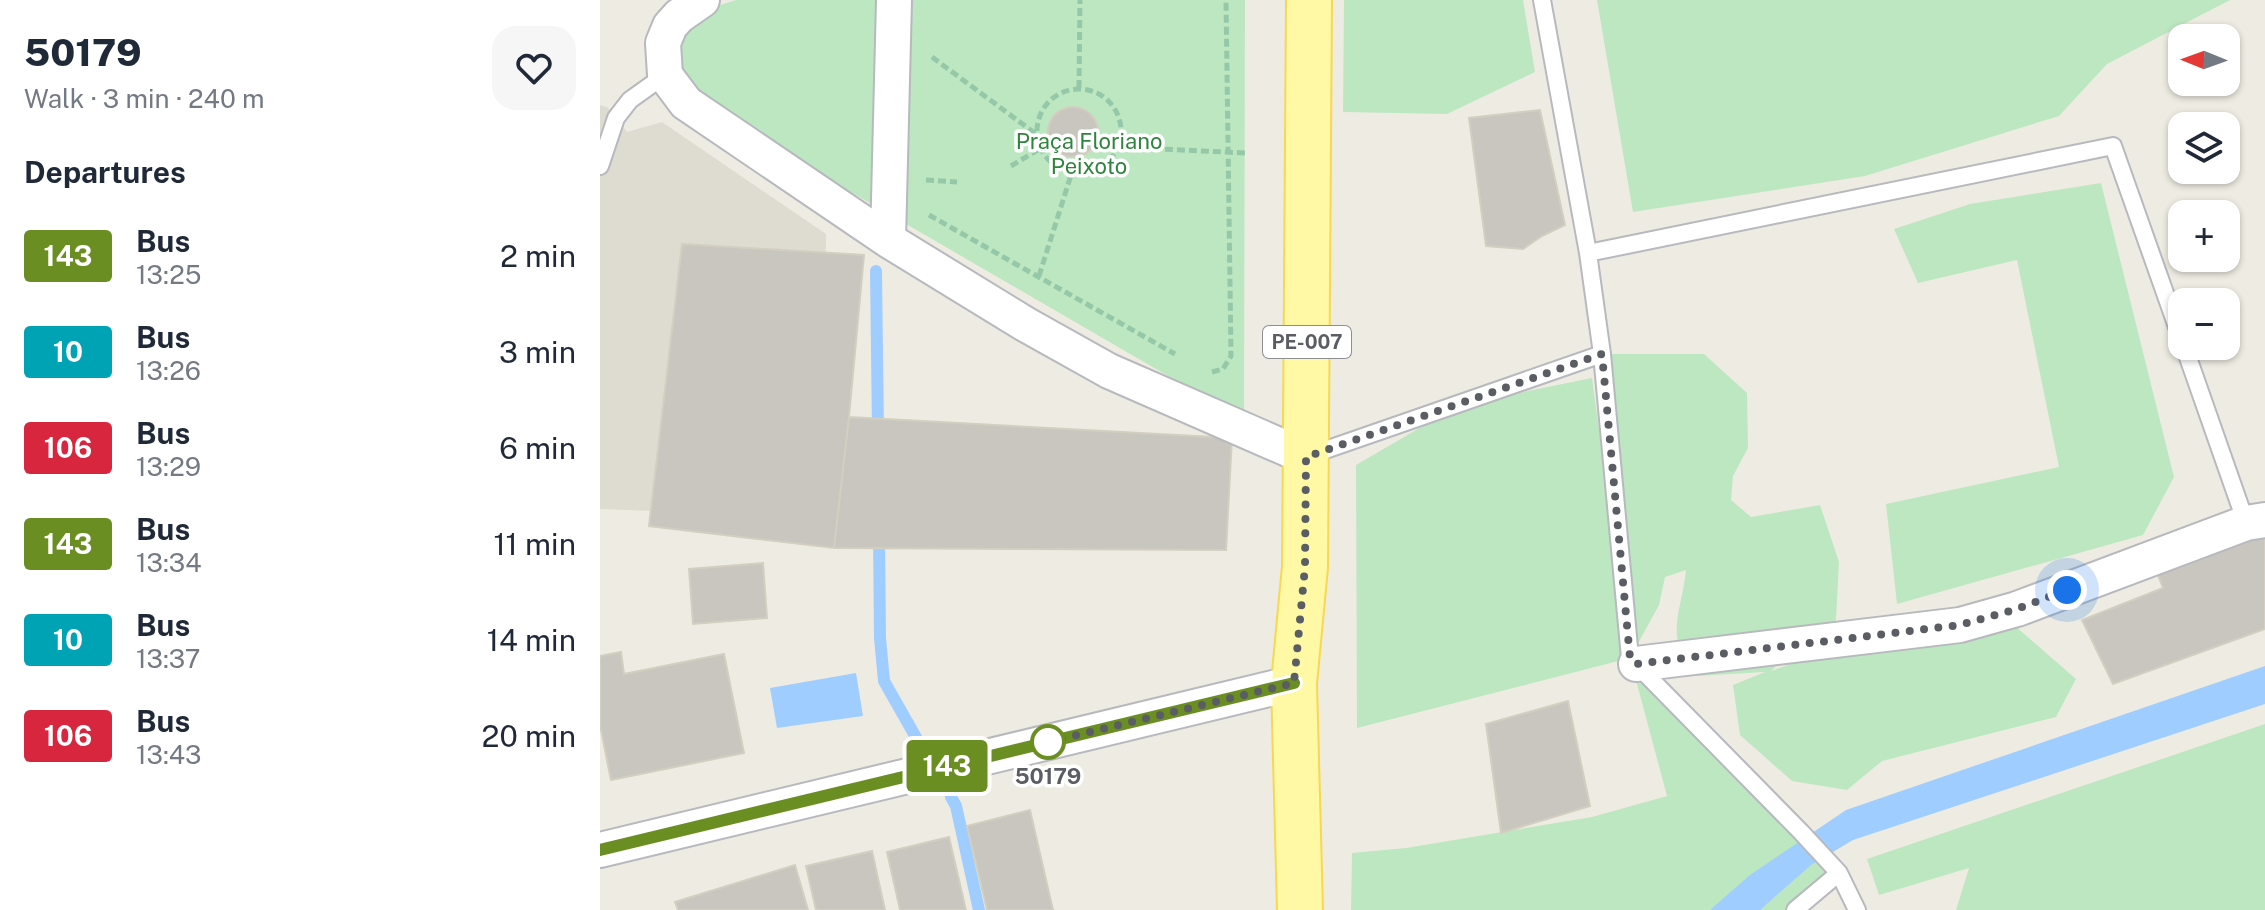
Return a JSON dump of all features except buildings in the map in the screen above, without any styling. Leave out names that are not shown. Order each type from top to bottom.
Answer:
[{"type":"main road","name":"PE-007","points":[[1300,910],[1294,683],[1305,567],[1309,0]]},
{"type":"street","points":[[702,0],[679,16],[670,26],[663,43],[665,75],[686,103],[888,240],[1025,324],[1109,371],[1306,457]]},
{"type":"street","points":[[888,240],[894,0]]},
{"type":"street","points":[[1636,664],[1960,625],[2017,609],[2256,521]]},
{"type":"street","points":[[600,850],[1294,683]]},
{"type":"lane","points":[[1542,0],[1588,253],[1602,354],[1630,658],[1839,873],[1857,910]]},
{"type":"lane","points":[[600,166],[616,118],[630,100],[665,75]]},
{"type":"lane","points":[[1588,253],[2113,146],[2168,302]]},
{"type":"lane","points":[[1306,457],[1602,354]]},
{"type":"lane","points":[[2190,360],[2256,521]]},
{"type":"lane","points":[[1795,910],[1839,873]]},
{"type":"path","points":[[1079,88],[1080,0]]},
{"type":"path","points":[[1209,373],[1223,369],[1231,356],[1226,0]]},
{"type":"path","points":[[925,52],[1037,135]]},
{"type":"path","points":[[1079,88],[1104,97],[1120,120],[1121,135],[1110,159],[1086,173],[1059,168],[1049,160],[1037,135],[1043,108],[1065,91],[1079,88]]},
{"type":"path","points":[[1117,147],[1245,153]]},
{"type":"path","points":[[1011,166],[1041,148]]},
{"type":"path","points":[[1039,276],[1072,172]]},
{"type":"path","points":[[924,180],[957,182]]},
{"type":"path","points":[[928,215],[1183,358]]},
{"type":"shaded area","points":[[600,105],[607,107],[627,132],[662,122],[826,234],[823,514],[778,516],[600,509]]},
{"type":"green space","name":"Praça Floriano Peixoto","points":[[736,0],[1245,0],[1244,420],[682,94],[668,78],[683,17]]},
{"type":"green space","points":[[1344,0],[1523,0],[1535,72],[1447,114],[1343,112]]},
{"type":"green space","points":[[1597,0],[2230,0],[2184,24],[2168,24],[2168,32],[2107,64],[2059,116],[1865,176],[1633,212]]},
{"type":"green space","points":[[2101,183],[2174,477],[2143,535],[1897,604],[1886,504],[2059,467],[2017,260],[1918,283],[1894,229],[1970,204]]},
{"type":"green space","points":[[1602,354],[1704,354],[1747,393],[1748,448],[1733,476],[1731,500],[1751,517],[1820,505],[1839,562],[1836,620],[1809,636],[1771,671],[1830,650],[2014,625],[2076,679],[2056,717],[1882,761],[1847,790],[1792,781],[1740,735],[1733,685],[1765,672],[1697,676],[1686,662],[1677,637],[1677,624],[1686,570],[1665,577],[1659,605],[1630,658],[1357,728],[1356,465],[1459,405],[1592,378],[1626,630]]},
{"type":"green space","points":[[1630,658],[1839,873],[1795,910],[1351,910],[1352,853],[1406,848],[1592,817],[1667,796]]},
{"type":"green space","points":[[2265,724],[2265,910],[1956,910],[1969,868],[1879,895],[1867,859]]},
{"type":"water","points":[[2265,666],[2265,704],[1853,840],[1811,865],[1760,910],[1710,910],[1750,875],[1846,810]]},
{"type":"water","points":[[856,673],[863,716],[777,728],[770,688]]},
{"type":"waterway","points":[[876,271],[878,432]]},
{"type":"waterway","points":[[879,535],[880,638],[884,681],[922,748]]},
{"type":"waterway","points":[[951,797],[956,806],[979,910]]},
{"type":"bus line","name":"143","points":[[600,850],[1294,683]]},
{"type":"place","name":"50179","points":[[1048,742]]},
{"type":"route","points":[[1048,742],[1294,683],[1305,567],[1306,457],[1602,354],[1630,658],[1636,664],[1960,625],[2017,609],[2067,590]]}]
